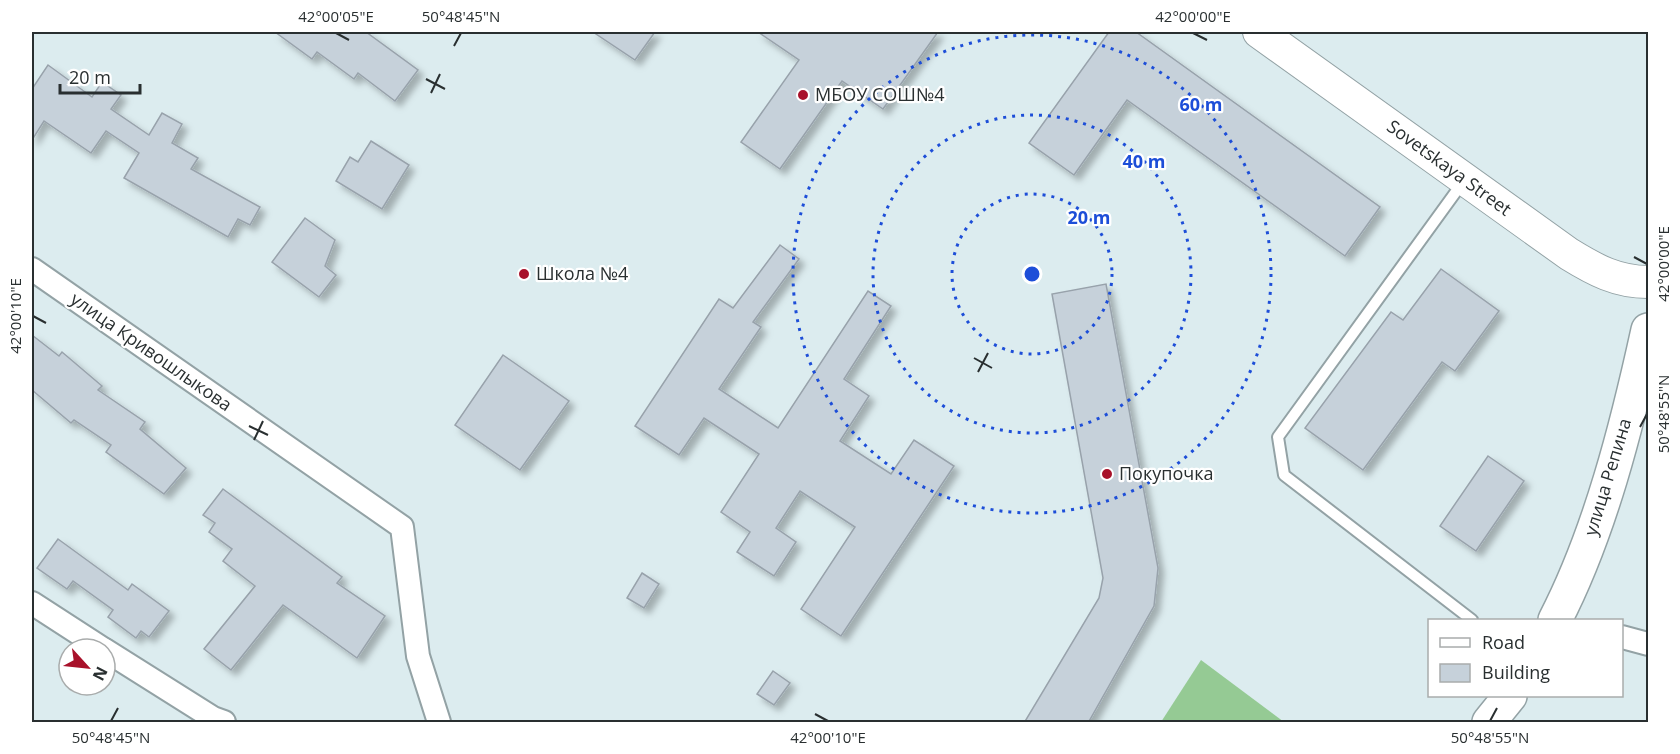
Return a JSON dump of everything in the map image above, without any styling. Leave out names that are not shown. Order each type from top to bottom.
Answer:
[{"type":"main road","name":"Sovetskaya Street","points":[[1259,32],[1569,254],[1601,273],[1629,282],[1648,282]]},
{"type":"main road","name":"улица Репина","points":[[1555,619],[1587,545],[1609,480],[1648,330]]},
{"type":"main road","points":[[1489,723],[1509,697]]},
{"type":"street","name":"улица Кривошлыкова","points":[[32,269],[402,527],[418,656],[439,723]]},
{"type":"street","points":[[32,603],[84,637]]},
{"type":"street","points":[[1623,637],[1648,644]]},
{"type":"street","points":[[117,658],[224,723]]},
{"type":"lane","points":[[1465,179],[1278,437],[1284,476],[1469,619]]},
{"type":"green space","points":[[1201,660],[1284,722],[1161,722]]},
{"type":"building","points":[[275,32],[366,32],[418,70],[395,101],[358,73],[354,79],[317,52],[312,59]]},
{"type":"building","points":[[593,32],[655,32],[635,60]]},
{"type":"building","name":"МБОУ СОШ№4","points":[[758,32],[938,32],[883,109],[842,81],[780,169],[741,142],[799,60]]},
{"type":"building","points":[[1109,32],[1136,32],[1380,207],[1345,256],[1127,100],[1074,175],[1029,143]]},
{"type":"building","points":[[48,65],[92,97],[102,82],[121,95],[111,109],[149,135],[162,113],[182,124],[172,143],[198,158],[191,169],[260,207],[250,225],[238,219],[228,237],[124,178],[139,153],[106,131],[91,153],[44,121],[32,140],[32,89]]},
{"type":"building","points":[[371,141],[409,165],[382,209],[336,181],[350,157],[358,162]]},
{"type":"building","points":[[305,218],[335,240],[325,266],[336,275],[319,297],[272,262]]},
{"type":"building","points":[[780,245],[799,259],[753,322],[761,327],[719,389],[778,428],[868,291],[891,306],[844,379],[869,396],[840,441],[891,474],[914,440],[954,466],[841,636],[801,609],[855,527],[800,491],[776,528],[796,542],[774,576],[737,552],[750,532],[721,512],[759,454],[704,418],[679,455],[635,426],[719,299],[733,308]]},
{"type":"building","points":[[1441,269],[1499,311],[1455,371],[1442,362],[1363,470],[1305,428],[1391,312],[1403,320]]},
{"type":"building","points":[[1106,284],[1158,568],[1154,606],[1088,723],[1024,723],[1099,598],[1103,578],[1052,294]]},
{"type":"building","points":[[32,335],[59,356],[62,352],[102,386],[98,390],[145,422],[140,429],[186,468],[164,494],[106,452],[111,445],[74,420],[71,423],[32,390]]},
{"type":"building","points":[[503,355],[569,401],[520,470],[455,425]]},
{"type":"building","points":[[1488,456],[1524,481],[1476,551],[1440,526]]},
{"type":"building","points":[[223,489],[342,577],[337,583],[385,616],[357,658],[283,605],[231,670],[204,649],[255,586],[223,561],[232,549],[209,532],[215,523],[203,515]]},
{"type":"building","points":[[58,539],[128,590],[132,584],[169,611],[149,637],[141,631],[136,638],[108,617],[113,610],[73,581],[67,589],[37,568]]},
{"type":"building","points":[[642,573],[659,584],[644,608],[627,598]]},
{"type":"building","points":[[773,671],[790,683],[774,705],[757,694]]},
{"type":"place","name":"МБОУ СОШ№4","points":[[803,95]]},
{"type":"place","name":"Школа №4","points":[[524,274]]},
{"type":"place","name":"Покупочка","points":[[1107,474]]}]
